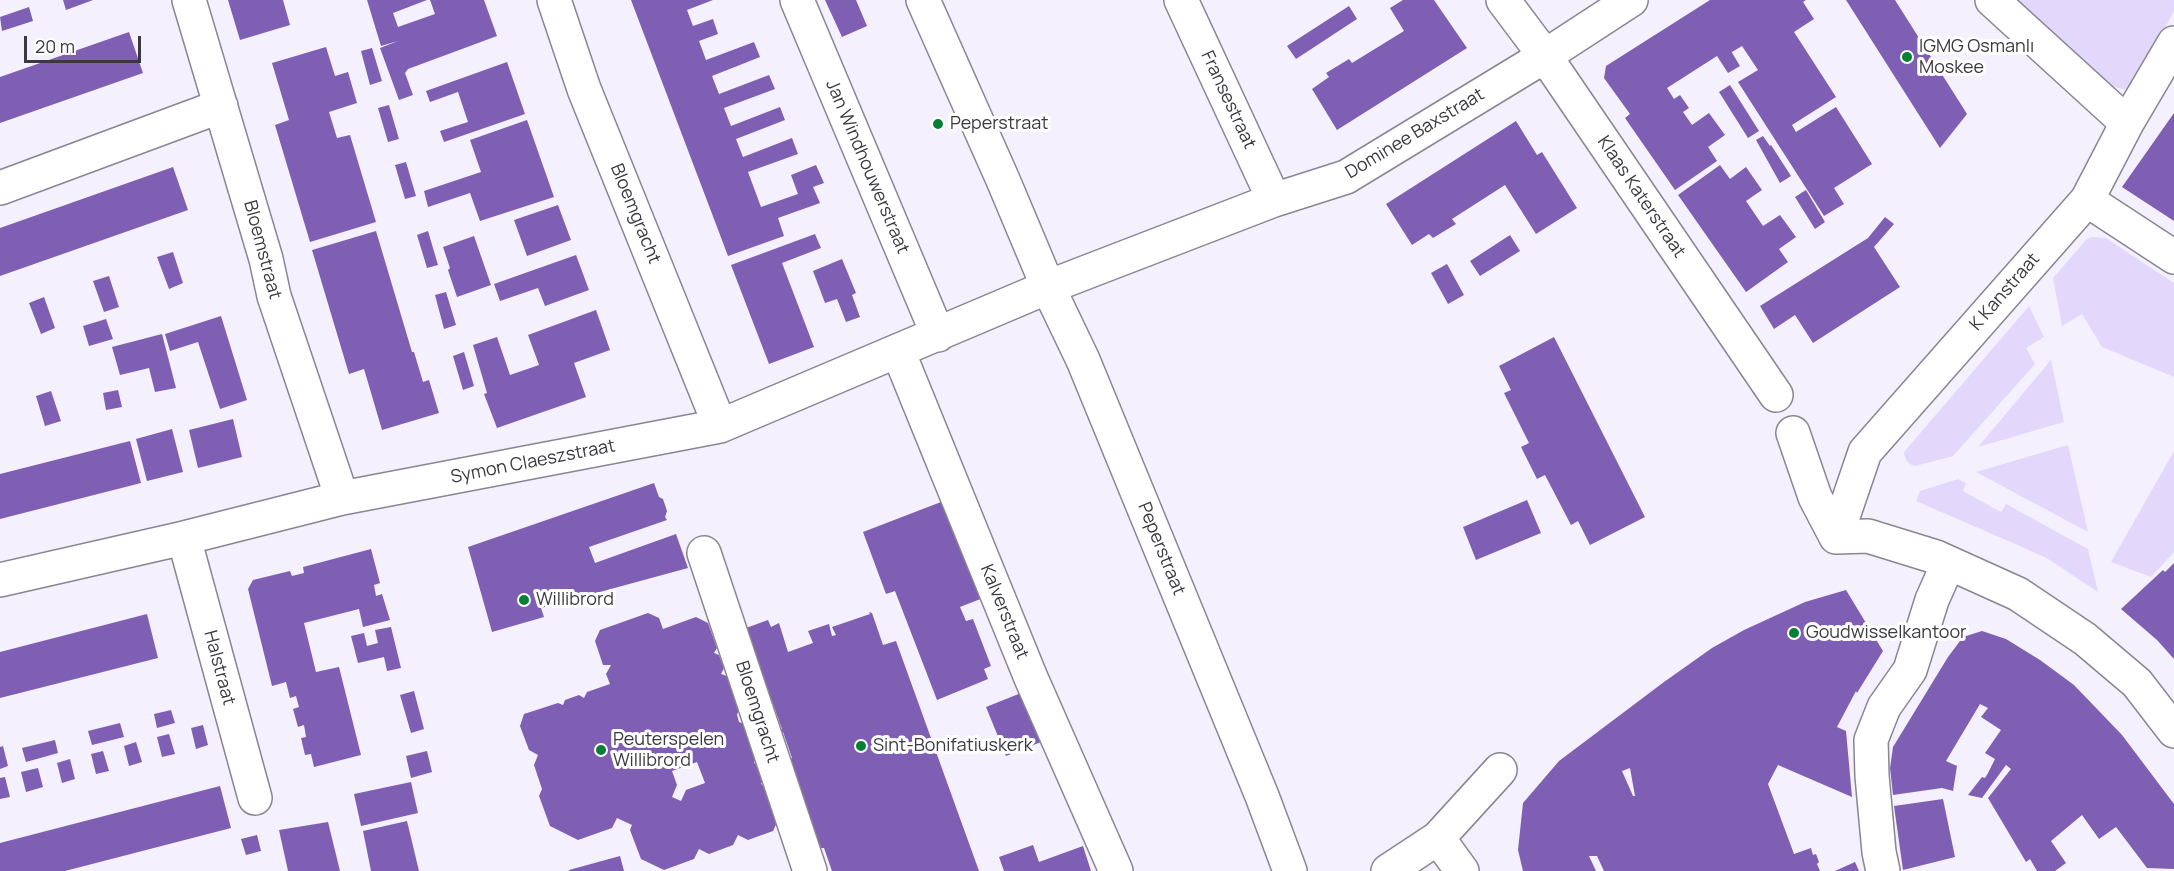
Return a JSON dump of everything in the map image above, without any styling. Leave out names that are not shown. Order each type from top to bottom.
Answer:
[{"type":"street","name":"Bloemstraat","points":[[189,0],[266,259],[274,296],[342,498]]},
{"type":"street","name":"Bloemgracht","points":[[554,0],[584,89],[720,426]]},
{"type":"street","name":"Jan Windhouwerstraat","points":[[797,0],[938,335]]},
{"type":"street","name":"Peperstraat","points":[[923,0],[1048,286],[1083,360],[1262,796],[1290,871]]},
{"type":"street","name":"Fransestraat","points":[[1181,0],[1274,200]]},
{"type":"street","name":"Klaas Katerstraat","points":[[1503,0],[1545,56],[1776,395]]},
{"type":"street","name":"Dominee Baxstraat","points":[[1048,286],[1274,200],[1346,177],[1545,56],[1631,0]]},
{"type":"street","points":[[1992,0],[2127,123]]},
{"type":"street","name":"K Kanstraat","points":[[1836,537],[1865,452],[2087,200],[2127,123],[2174,43]]},
{"type":"street","points":[[0,188],[221,106]]},
{"type":"street","points":[[2087,200],[2174,257]]},
{"type":"street","name":"Symon Claeszstraat","points":[[0,580],[184,538],[342,498],[720,426],[938,335],[1048,286]]},
{"type":"street","name":"Kalverstraat","points":[[898,351],[1031,678],[1116,871]]},
{"type":"street","points":[[1793,433],[1815,496],[1836,537],[1868,536],[1936,557],[2018,594],[2085,639],[2137,683],[2174,731]]},
{"type":"street","name":"Halstraat","points":[[184,538],[255,798]]},
{"type":"street","name":"Bloemgracht","points":[[704,553],[810,871]]},
{"type":"street","points":[[1883,871],[1872,776],[1871,740],[1884,707],[1910,670],[1932,600],[1948,564]]},
{"type":"street","points":[[1388,871],[1438,838],[1500,770]]},
{"type":"street","points":[[1438,838],[1462,871]]},
{"type":"shaded area","points":[[2014,0],[2174,0],[2174,11],[2136,82],[2125,90],[2112,86]]},
{"type":"shaded area","points":[[2106,238],[2174,283],[2174,377],[2102,347],[2082,314],[2062,326],[2053,278],[2087,239]]},
{"type":"shaded area","points":[[2029,306],[2044,337],[2026,348],[2035,364],[1953,456],[1915,466],[1910,464],[1904,452]]},
{"type":"shaded area","points":[[2051,360],[2064,422],[1978,447]]},
{"type":"shaded area","points":[[2068,445],[2088,532],[1976,472]]},
{"type":"shaded area","points":[[2174,451],[2174,552],[2151,577],[2111,562]]},
{"type":"shaded area","points":[[1958,479],[1966,483],[1963,491],[2001,512],[2006,504],[2088,549],[2098,592],[2045,557],[1916,501],[1920,491]]},
{"type":"building","points":[[63,0],[93,0],[66,10]]},
{"type":"building","points":[[228,0],[283,0],[290,25],[240,40]]},
{"type":"building","points":[[367,0],[427,0],[393,13],[398,27],[435,14],[430,0],[484,0],[497,36],[408,69],[405,73],[413,95],[399,100],[380,48],[398,41],[381,46]]},
{"type":"building","points":[[631,0],[713,0],[687,10],[693,26],[713,19],[718,34],[699,41],[706,60],[754,42],[760,57],[712,76],[719,94],[769,75],[775,89],[724,108],[731,126],[780,107],[785,120],[736,139],[743,157],[792,138],[798,154],[748,172],[761,207],[798,194],[791,175],[816,165],[824,183],[813,187],[820,203],[778,218],[784,236],[728,256]]},
{"type":"building","points":[[825,0],[856,0],[867,26],[842,37]]},
{"type":"building","points":[[1403,0],[1434,0],[1467,48],[1337,130],[1312,89],[1329,77],[1326,73],[1349,59],[1352,63],[1404,31],[1390,8]]},
{"type":"building","points":[[1710,0],[1806,0],[1803,2],[1814,19],[1794,32],[1836,97],[1792,125],[1796,132],[1836,107],[1872,164],[1834,188],[1844,204],[1824,216],[1738,82],[1758,70],[1742,46],[1731,51],[1740,66],[1728,73],[1717,56],[1667,88],[1674,99],[1680,95],[1689,108],[1683,112],[1692,125],[1709,113],[1725,135],[1708,147],[1717,161],[1675,190],[1625,118],[1630,114],[1604,78],[1606,66]]},
{"type":"building","name":"IGMG Osmanlı Moskee","points":[[1846,0],[1895,0],[1967,114],[1940,148]]},
{"type":"building","points":[[1349,6],[1357,19],[1296,59],[1287,46]]},
{"type":"building","points":[[29,7],[33,21],[2,31],[0,17]]},
{"type":"building","points":[[129,32],[143,73],[0,123],[0,77]]},
{"type":"building","points":[[326,47],[335,76],[348,72],[357,103],[329,112],[337,138],[350,135],[376,222],[310,242],[275,125],[289,120],[272,63]]},
{"type":"building","points":[[372,48],[382,81],[370,85],[361,51]]},
{"type":"building","points":[[507,62],[525,114],[444,142],[440,131],[468,122],[458,92],[430,102],[426,91]]},
{"type":"building","points":[[1730,85],[1759,131],[1748,138],[1719,92]]},
{"type":"building","points":[[389,105],[399,139],[388,142],[378,108]]},
{"type":"building","points":[[2174,113],[2174,221],[2122,187]]},
{"type":"building","points":[[527,120],[554,197],[480,221],[470,193],[428,207],[424,191],[481,172],[470,140]]},
{"type":"building","points":[[1516,121],[1537,155],[1542,152],[1577,208],[1536,234],[1505,185],[1452,219],[1456,224],[1433,238],[1429,234],[1412,245],[1386,204]]},
{"type":"building","points":[[1763,136],[1791,176],[1780,183],[1756,140]]},
{"type":"building","points":[[406,162],[416,196],[405,199],[395,165]]},
{"type":"building","points":[[1720,165],[1730,179],[1746,167],[1762,190],[1746,201],[1763,226],[1780,215],[1796,237],[1779,249],[1788,262],[1746,292],[1678,195]]},
{"type":"building","points":[[173,167],[188,210],[0,276],[0,228]]},
{"type":"building","points":[[1806,190],[1825,222],[1815,229],[1795,197]]},
{"type":"building","points":[[558,205],[571,240],[527,256],[514,220]]},
{"type":"building","points":[[1885,217],[1894,224],[1874,247],[1900,287],[1813,343],[1795,315],[1774,329],[1760,306],[1868,238]]},
{"type":"building","points":[[376,231],[412,352],[414,352],[423,382],[429,380],[439,413],[382,430],[364,369],[349,374],[312,250]]},
{"type":"building","points":[[428,231],[438,265],[427,268],[417,235]]},
{"type":"building","points":[[815,234],[821,248],[782,263],[814,347],[769,364],[731,265]]},
{"type":"building","points":[[1510,235],[1520,251],[1480,276],[1470,261]]},
{"type":"building","points":[[474,236],[491,285],[457,297],[443,247]]},
{"type":"building","points":[[173,252],[183,283],[169,289],[157,257]]},
{"type":"building","points":[[576,255],[589,290],[545,306],[538,288],[500,301],[494,284]]},
{"type":"building","points":[[842,259],[856,293],[852,295],[860,317],[846,322],[837,299],[825,303],[813,271]]},
{"type":"building","points":[[1447,264],[1464,295],[1448,304],[1431,273]]},
{"type":"building","points":[[109,276],[119,307],[104,312],[93,281]]},
{"type":"building","points":[[446,292],[456,325],[444,329],[435,295]]},
{"type":"building","points":[[44,297],[55,328],[41,334],[29,303]]},
{"type":"building","points":[[596,310],[610,350],[574,363],[586,397],[497,428],[484,394],[487,393],[473,345],[497,337],[510,375],[539,365],[528,335]]},
{"type":"building","points":[[221,316],[247,400],[220,409],[198,342],[170,351],[165,334]]},
{"type":"building","points":[[106,319],[113,339],[89,346],[83,326]]},
{"type":"building","points":[[162,334],[176,388],[155,392],[149,368],[120,375],[112,347]]},
{"type":"building","points":[[1554,337],[1645,517],[1590,545],[1578,521],[1571,525],[1545,475],[1537,479],[1521,447],[1529,443],[1504,393],[1511,390],[1499,366]]},
{"type":"building","points":[[464,352],[474,386],[463,390],[453,356]]},
{"type":"building","points":[[118,390],[122,407],[106,410],[103,393]]},
{"type":"building","points":[[51,391],[61,421],[45,426],[36,396]]},
{"type":"building","points":[[233,419],[242,457],[198,468],[189,430]]},
{"type":"building","points":[[172,429],[183,472],[147,481],[136,439]]},
{"type":"building","points":[[130,441],[141,483],[0,519],[0,474]]},
{"type":"building","points":[[654,483],[659,497],[663,499],[667,520],[589,547],[595,563],[676,534],[688,568],[541,608],[544,617],[492,632],[468,547]]},
{"type":"building","points":[[1527,500],[1541,533],[1476,560],[1463,527]]},
{"type":"building","points":[[941,502],[983,598],[960,607],[966,621],[973,619],[991,666],[984,669],[988,679],[937,700],[895,591],[886,594],[863,532]]},
{"type":"building","points":[[371,549],[380,583],[374,585],[376,596],[382,594],[390,620],[363,627],[359,609],[304,623],[316,672],[339,667],[361,755],[314,767],[311,754],[305,755],[301,738],[306,737],[304,725],[298,727],[293,709],[299,707],[296,696],[290,698],[286,682],[272,686],[248,589],[253,580],[290,571],[292,576],[304,573],[303,567]]},
{"type":"building","points":[[2174,563],[2174,659],[2157,640],[2121,609],[2163,570],[2165,572]]},
{"type":"building","points":[[1846,590],[1883,651],[1857,693],[1856,691],[1837,727],[1846,731],[1852,797],[1778,765],[1768,784],[1794,854],[1811,848],[1813,855],[1816,854],[1820,871],[1604,871],[1597,856],[1589,856],[1596,871],[1523,871],[1518,850],[1523,803],[1559,761],[1712,648],[1744,630],[1805,602]],"holes":[[[1630,768],[1635,796],[1622,771]]]},
{"type":"building","name":"Sint-Bonifatiuskerk","points":[[869,612],[872,613],[883,645],[896,641],[979,871],[832,871],[824,848],[819,848],[787,760],[792,758],[783,732],[779,734],[777,730],[782,729],[746,628],[768,620],[771,627],[779,623],[788,652],[813,643],[808,631],[829,624],[832,636],[836,635],[832,627],[870,614]]},
{"type":"building","points":[[648,613],[659,618],[663,629],[696,617],[708,623],[717,648],[714,653],[719,655],[724,668],[721,674],[727,676],[739,709],[737,715],[739,722],[744,724],[756,758],[754,763],[759,765],[764,778],[761,784],[766,787],[778,820],[773,831],[748,840],[738,835],[733,845],[709,854],[699,849],[694,859],[664,870],[641,859],[630,830],[632,825],[617,818],[612,828],[578,840],[550,826],[539,796],[542,789],[534,765],[538,755],[529,750],[520,726],[524,714],[558,703],[563,705],[565,700],[579,695],[584,698],[587,692],[610,684],[606,674],[611,665],[603,665],[595,641],[600,630]],"holes":[[[697,762],[705,783],[686,790],[681,801],[672,797],[677,785],[672,771]]]},
{"type":"building","points":[[147,614],[158,658],[0,698],[0,652]]},
{"type":"building","points":[[391,627],[401,668],[387,671],[384,657],[358,663],[351,636],[364,633],[367,646],[378,643],[375,630]]},
{"type":"building","points":[[1982,631],[2006,639],[2074,685],[2122,735],[2174,804],[2174,869],[2147,868],[2116,827],[2099,839],[2082,815],[2051,841],[2066,863],[2055,871],[2037,871],[2030,859],[2026,862],[1988,798],[2011,769],[2006,765],[1982,798],[1968,795],[1988,773],[1995,759],[1985,753],[2001,730],[1981,717],[1988,708],[1980,704],[1946,761],[1957,766],[1953,791],[1942,788],[1893,795],[1890,768],[1893,747],[1948,657],[1963,637]]},
{"type":"building","points":[[414,691],[424,729],[411,733],[400,695]]},
{"type":"building","points":[[1021,693],[1041,742],[1006,756],[986,707]]},
{"type":"building","points":[[171,710],[175,723],[157,728],[154,714]]},
{"type":"building","points":[[120,723],[124,737],[92,745],[88,731]]},
{"type":"building","points":[[203,725],[208,745],[196,749],[191,728]]},
{"type":"building","points":[[169,734],[175,754],[162,757],[157,737]]},
{"type":"building","points":[[55,740],[58,753],[26,762],[22,748]]},
{"type":"building","points":[[136,742],[142,762],[129,766],[124,746]]},
{"type":"building","points":[[3,746],[8,766],[0,769],[0,747]]},
{"type":"building","points":[[103,751],[109,771],[96,774],[91,754]]},
{"type":"building","points":[[427,751],[432,772],[411,778],[406,756]]},
{"type":"building","points":[[70,759],[75,779],[62,783],[57,763]]},
{"type":"building","points":[[38,768],[43,787],[26,792],[21,772]]},
{"type":"building","points":[[5,777],[10,797],[0,799],[0,778]]},
{"type":"building","points":[[411,782],[418,813],[361,826],[354,794]]},
{"type":"building","points":[[220,786],[231,828],[65,871],[0,871],[0,843]]},
{"type":"building","points":[[1943,799],[1955,857],[1903,870],[1894,806]]},
{"type":"building","points":[[407,821],[419,871],[371,871],[363,831]]},
{"type":"building","points":[[328,822],[340,871],[288,871],[279,830]]},
{"type":"building","points":[[257,835],[261,851],[246,855],[241,839]]},
{"type":"building","points":[[1033,845],[1039,862],[1083,846],[1091,871],[1004,871],[999,857]]},
{"type":"building","points":[[620,856],[624,871],[569,871],[569,870]]},
{"type":"building","points":[[1855,862],[1859,871],[1835,871]]},
{"type":"place","name":"IGMG Osmanlı Moskee","points":[[1907,57]]},
{"type":"place","name":"Peperstraat","points":[[938,124]]},
{"type":"place","name":"Willibrord","points":[[524,600]]},
{"type":"place","name":"Goudwisselkantoor","points":[[1794,633]]},
{"type":"place","name":"Sint-Bonifatiuskerk","points":[[861,746]]},
{"type":"place","name":"Peuterspelen Willibrord","points":[[601,750]]}]
